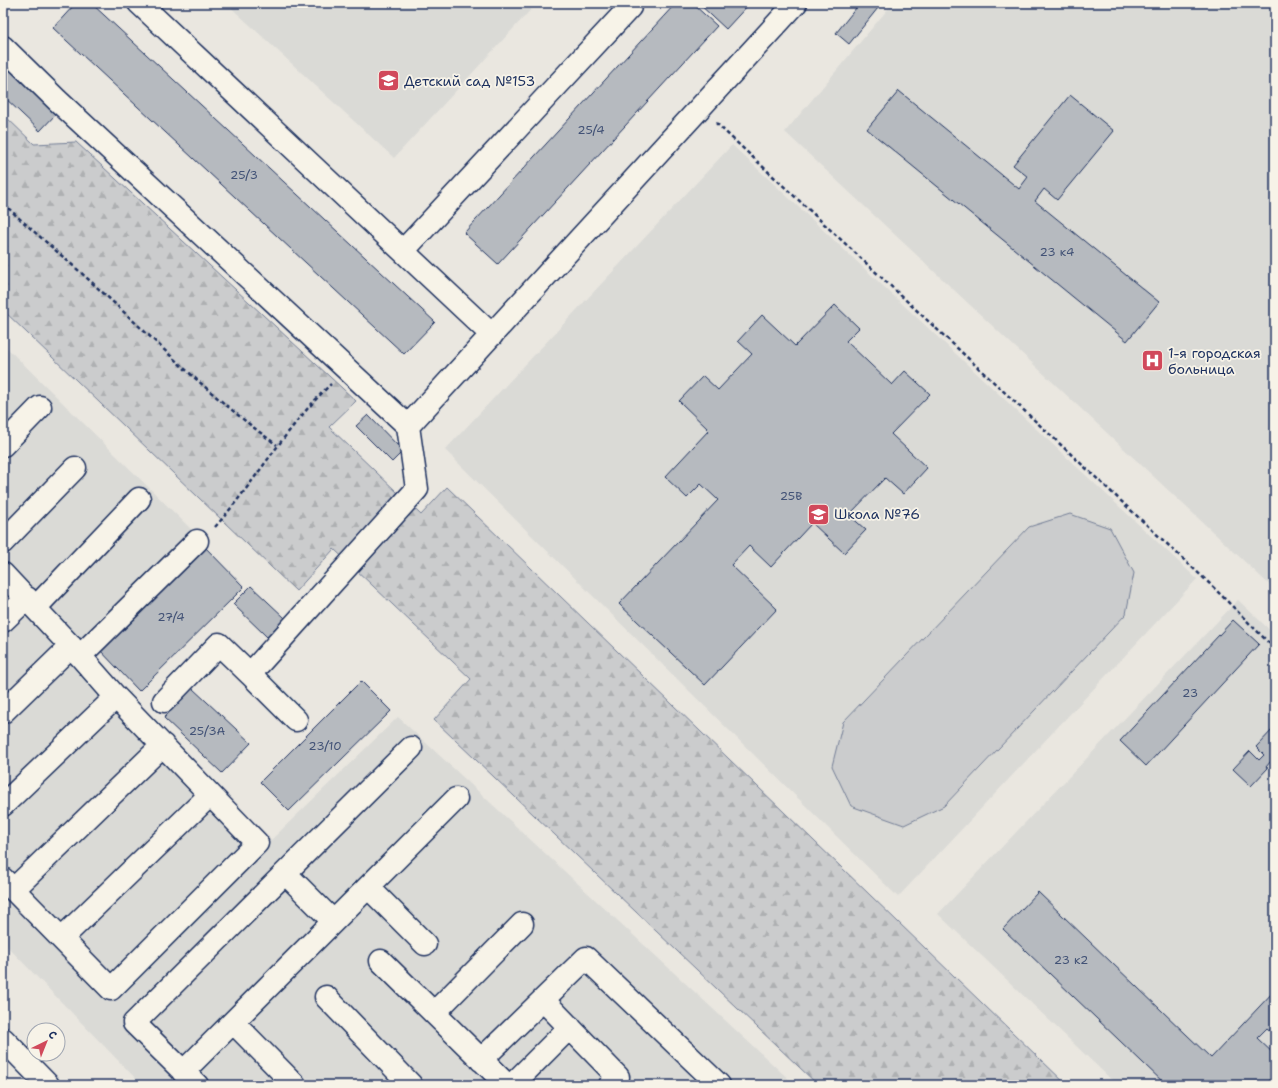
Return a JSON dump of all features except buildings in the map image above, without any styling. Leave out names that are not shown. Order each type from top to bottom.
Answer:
[{"type":"street","points":[[139,3],[492,335]]},
{"type":"street","points":[[403,251],[630,7],[626,3]]},
{"type":"street","points":[[408,426],[796,3]]},
{"type":"street","points":[[3,47],[346,370],[408,426],[417,489],[250,674]]},
{"type":"street","points":[[3,444],[40,407]]},
{"type":"street","points":[[3,542],[75,468]]},
{"type":"street","points":[[3,621],[31,603],[139,499]]},
{"type":"street","points":[[3,712],[76,651],[204,536]]},
{"type":"street","points":[[3,574],[76,651],[116,697],[163,745],[257,843],[111,989],[8,884],[163,745]]},
{"type":"street","points":[[164,701],[220,644],[296,720]]},
{"type":"street","points":[[3,805],[116,697]]},
{"type":"street","points":[[411,748],[134,1023],[190,1078],[233,1022],[456,799]]},
{"type":"street","points":[[62,938],[210,795]]},
{"type":"street","points":[[285,873],[333,921]]},
{"type":"street","points":[[368,887],[425,944]]},
{"type":"street","points":[[434,1013],[522,924]]},
{"type":"street","points":[[481,1060],[544,1001],[586,958],[719,1085]]},
{"type":"street","points":[[381,961],[507,1085]]},
{"type":"street","points":[[326,997],[411,1085]]},
{"type":"street","points":[[544,1001],[618,1077],[610,1085]]},
{"type":"street","points":[[233,1022],[295,1085]]},
{"type":"street","points":[[512,1085],[570,1028]]},
{"type":"street","points":[[3,1039],[48,1085]]},
{"type":"path","points":[[700,108],[1210,584],[1275,649]]},
{"type":"path","points":[[3,203],[190,375],[248,424],[277,446]]},
{"type":"path","points":[[204,536],[251,484],[277,446],[309,406],[346,370]]},
{"type":"shaded area","name":"Детский сад №153","points":[[226,3],[537,3],[394,158]]},
{"type":"shaded area","name":"1-я городская больница","points":[[893,3],[1275,3],[1275,590],[785,132]]},
{"type":"shaded area","name":"Школа №76","points":[[732,145],[1197,579],[898,897],[445,450]]},
{"type":"shaded area","points":[[3,344],[195,533],[81,649],[271,840],[398,717],[795,1085],[142,1085],[3,942]]},
{"type":"shaded area","points":[[1238,600],[1275,635],[1275,1085],[1117,1085],[938,914]]},
{"type":"green space","points":[[3,114],[34,144],[76,142],[356,401],[329,427],[421,515],[447,487],[1067,1085],[818,1085],[434,720],[471,679],[334,549],[296,591],[3,310]]},
{"type":"green space","points":[[1070,514],[1110,528],[1134,573],[1126,614],[944,806],[904,825],[851,806],[832,766],[843,722],[1029,527]]},
{"type":"place","name":"Детский сад №153","points":[[388,81]]},
{"type":"place","name":"1-я городская больница","points":[[1153,361]]},
{"type":"place","name":"Школа №76","points":[[819,514]]}]
